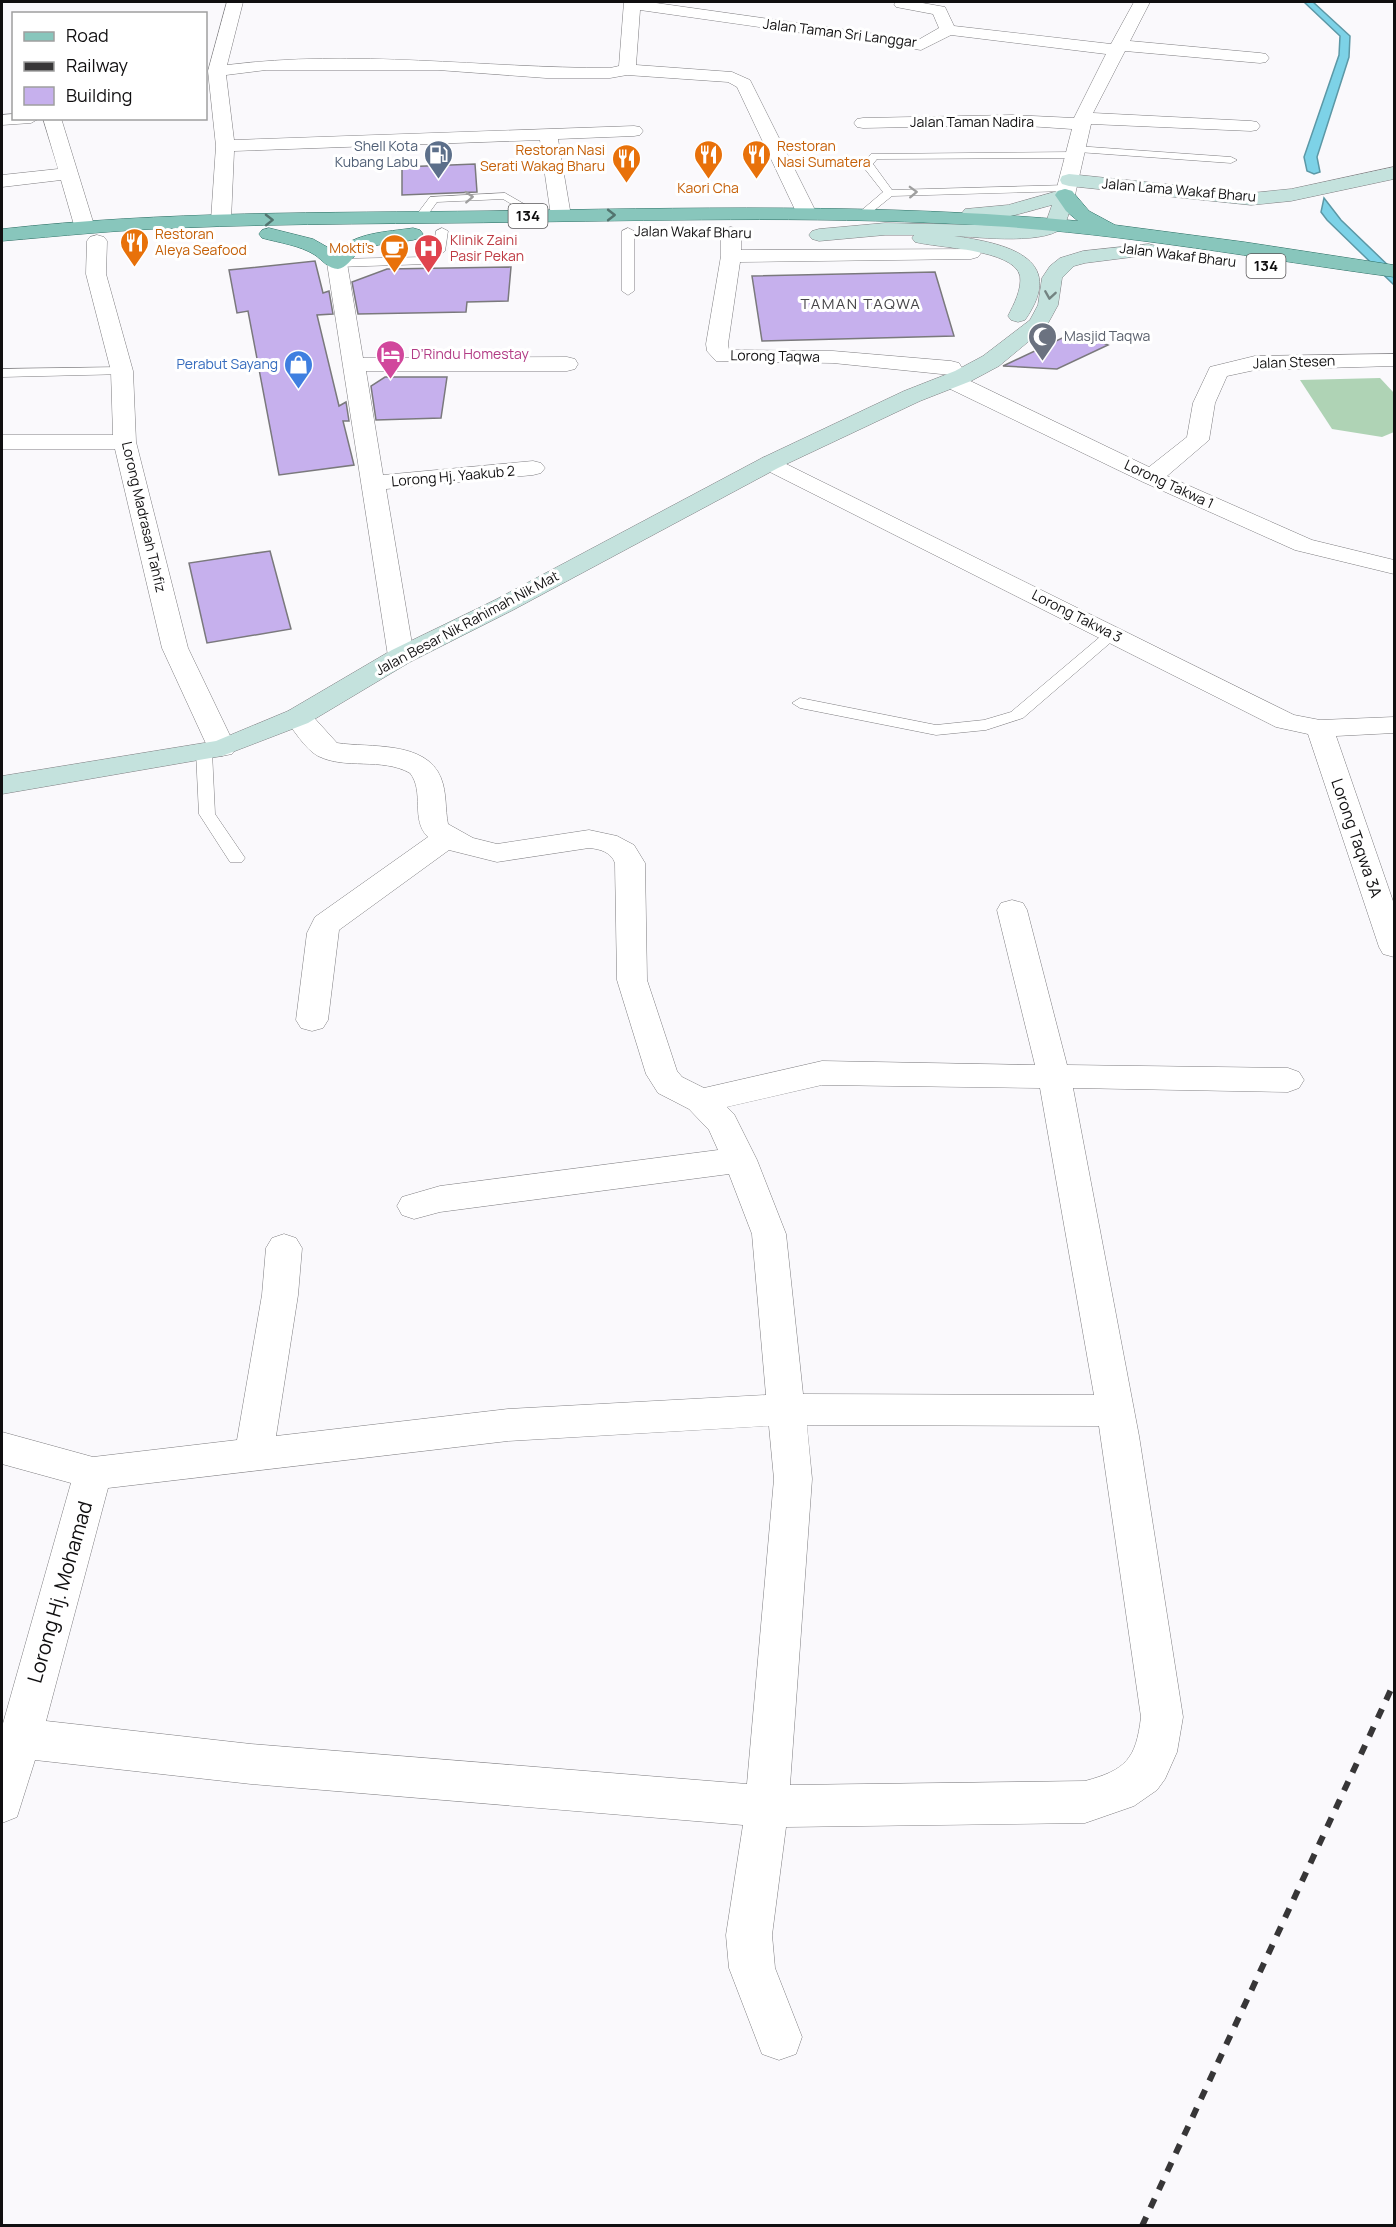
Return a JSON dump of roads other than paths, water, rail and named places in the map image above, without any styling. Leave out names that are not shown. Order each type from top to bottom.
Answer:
[{"type":"main road","points":[[1067,188],[1071,206],[1089,221],[1123,233],[1356,265],[1391,281]]},
{"type":"main road","name":"Jalan Wakaf Bharu","points":[[2,235],[90,233],[221,220],[807,214],[1055,225],[1123,233]]},
{"type":"main road","name":"Jalan Wakaf Bharu","points":[[2,251],[90,233],[149,237],[442,231],[753,234]]},
{"type":"main road","points":[[269,234],[312,244],[328,253],[337,263],[350,249],[364,243],[442,231]]},
{"type":"main road","name":"Jalan Wakaf Bharu","points":[[797,235],[1030,241],[1149,250],[1391,281]]},
{"type":"street","points":[[221,220],[225,146],[217,71],[235,2]]},
{"type":"street","points":[[819,235],[885,229],[1030,232],[1046,231],[1055,225],[1067,188],[1087,105],[1142,2]]},
{"type":"street","points":[[627,70],[632,3]]},
{"type":"street","name":"Jalan Taman Sri Langgar","points":[[632,3],[921,45],[948,30]]},
{"type":"street","points":[[902,3],[939,9],[948,30],[1260,58]]},
{"type":"street","points":[[910,62],[921,45]]},
{"type":"street","points":[[217,71],[266,65],[438,65],[546,73],[610,73],[627,70],[722,75],[740,80],[807,214]]},
{"type":"street","name":"Lorong Madrasah Tahfiz","points":[[53,120],[68,174],[90,233],[96,274],[122,371],[125,442],[175,648],[213,750]]},
{"type":"street","name":"Jalan Taman Nadira","points":[[863,123],[1012,120],[1251,126]]},
{"type":"street","points":[[225,146],[634,131]]},
{"type":"street","points":[[548,135],[561,216]]},
{"type":"street","name":"Jalan Lama Wakaf Bharu","points":[[1067,188],[1251,199],[1291,195],[1395,173]]},
{"type":"street","points":[[2,181],[68,174]]},
{"type":"street","name":"Jalan Wakaf Bharu","points":[[862,215],[1009,211],[1067,188]]},
{"type":"street","name":"Lorong Taqwa","points":[[731,233],[731,256],[717,344],[718,351],[724,356],[833,357],[951,374]]},
{"type":"street","name":"Jalan Besar Nik Rahimah Nik Mat","points":[[2,785],[213,750],[298,717],[401,656],[504,605],[770,463],[912,396],[951,374],[997,339],[1015,320],[1025,303],[1030,278],[1023,262],[999,251],[922,238]]},
{"type":"street","name":"Jalan Besar Nik Rahimah Nik Mat","points":[[951,374],[991,361],[1039,322],[1048,305],[1053,278],[1057,270],[1067,262],[1083,257],[1149,250]]},
{"type":"street","points":[[731,256],[971,253]]},
{"type":"street","points":[[337,263],[401,656]]},
{"type":"street","name":"Jalan Stesen","points":[[1151,477],[1198,440],[1204,403],[1218,372],[1255,363],[1395,360]]},
{"type":"street","points":[[354,364],[567,364]]},
{"type":"street","name":"Lorong Takwa 1","points":[[951,374],[1151,477],[1304,545],[1395,567]]},
{"type":"street","points":[[2,442],[125,442]]},
{"type":"street","name":"Lorong Takwa 3","points":[[770,463],[1286,721],[1320,728],[1395,725]]},
{"type":"street","name":"Lorong Hj. Yaakub 2","points":[[373,483],[534,468]]},
{"type":"street","points":[[298,717],[320,744],[328,750],[394,756],[422,770],[428,778],[434,827],[448,837],[482,850],[497,853],[596,840],[608,843],[626,854],[630,863],[632,980],[663,1078],[670,1085],[701,1101],[722,1123],[740,1160],[769,1234],[794,1490],[767,1806],[749,1935],[752,1968],[779,2037]]},
{"type":"street","name":"Lorong Taqwa 3A","points":[[1320,728],[1395,947]]},
{"type":"street","points":[[312,1020],[322,933],[326,924],[448,837]]},
{"type":"street","points":[[20,1738],[251,1764],[767,1806],[1085,1802],[1112,1795],[1134,1783],[1151,1764],[1160,1742],[1162,1717],[1115,1411],[1054,1076],[1011,910]]},
{"type":"street","points":[[701,1101],[822,1073],[1288,1080]]},
{"type":"street","points":[[414,1206],[440,1199],[740,1160]]},
{"type":"street","points":[[254,1455],[280,1295],[284,1248]]},
{"type":"street","points":[[2,1448],[93,1473],[508,1425],[786,1409],[1115,1411]]},
{"type":"street","name":"Lorong Hj. Mohamad","points":[[2,1802],[93,1473]]},
{"type":"lane","points":[[889,193],[867,164],[868,160],[885,155],[1075,152],[1231,160]]},
{"type":"lane","points":[[862,215],[889,193],[1067,188]]},
{"type":"lane","points":[[337,263],[427,260],[439,251],[442,231]]},
{"type":"lane","points":[[628,231],[628,291]]},
{"type":"lane","points":[[2,373],[122,371]]},
{"type":"lane","points":[[800,703],[936,730],[986,725],[1017,716],[1112,634]]},
{"type":"lane","points":[[213,750],[207,814],[236,858]]},
{"type":"water","points":[[1304,2],[1313,2],[1350,36],[1349,57],[1317,157],[1320,172],[1314,174],[1307,171],[1304,157],[1339,55],[1340,36]]},
{"type":"water","points":[[1324,198],[1341,220],[1394,271],[1394,285],[1327,220],[1321,212]]},
{"type":"railway","points":[[1142,2226],[1394,1683]]},
{"type":"place","name":"Shell Kota Kubang Labu","points":[[439,180]]},
{"type":"place","name":"Kaori Cha","points":[[708,180]]},
{"type":"place","name":"Restoran Nasi Sumatera","points":[[756,180]]},
{"type":"place","name":"Restoran Nasi Serati Wakag Bharu","points":[[626,184]]},
{"type":"place","name":"Restoran Aleya Seafood","points":[[134,268]]},
{"type":"place","name":"Mokti’s","points":[[395,274]]},
{"type":"place","name":"Klinik Zaini Pasir Pekan","points":[[429,274]]},
{"type":"place","name":"Masjid Taqwa","points":[[1043,362]]},
{"type":"place","name":"D’Rindu Homestay","points":[[390,380]]},
{"type":"place","name":"Perabut Sayang","points":[[299,390]]},
{"type":"district","name":"TAMAN TAQWA","points":[[861,304]]}]
